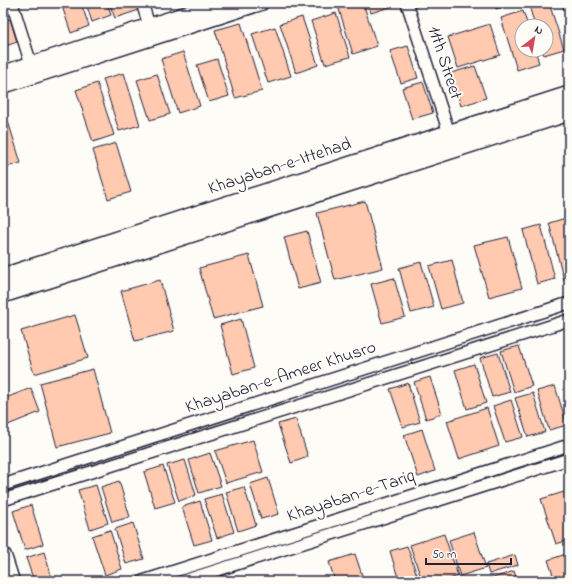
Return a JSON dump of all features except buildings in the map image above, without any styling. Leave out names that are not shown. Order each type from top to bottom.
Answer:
[{"type":"main road","name":"Khayaban-e-Ittehad","points":[[3,277],[569,94]]},
{"type":"main road","name":"Khayaban-e-Ittehad","points":[[3,294],[569,112]]},
{"type":"main road","points":[[3,556],[11,581]]},
{"type":"street","points":[[12,3],[31,64]]},
{"type":"street","points":[[142,3],[149,25]]},
{"type":"street","points":[[3,86],[98,49],[149,25],[219,3]]},
{"type":"street","points":[[3,73],[31,64],[98,49],[241,6],[261,3]]},
{"type":"street","name":"11th Street","points":[[407,3],[449,133]]},
{"type":"street","name":"Khayaban-e-Ameer Khusro","points":[[3,485],[569,303]]},
{"type":"street","points":[[537,314],[534,318],[534,323],[543,329]]},
{"type":"street","points":[[518,320],[522,325],[524,332],[522,335]]},
{"type":"street","name":"Khayaban-e-Ameer Khusro","points":[[3,500],[569,320]]},
{"type":"street","name":"Khayaban-e-Tariq","points":[[183,581],[569,445]]},
{"type":"street","name":"Khayaban-e-Tariq","points":[[143,581],[385,510],[569,459]]}]
